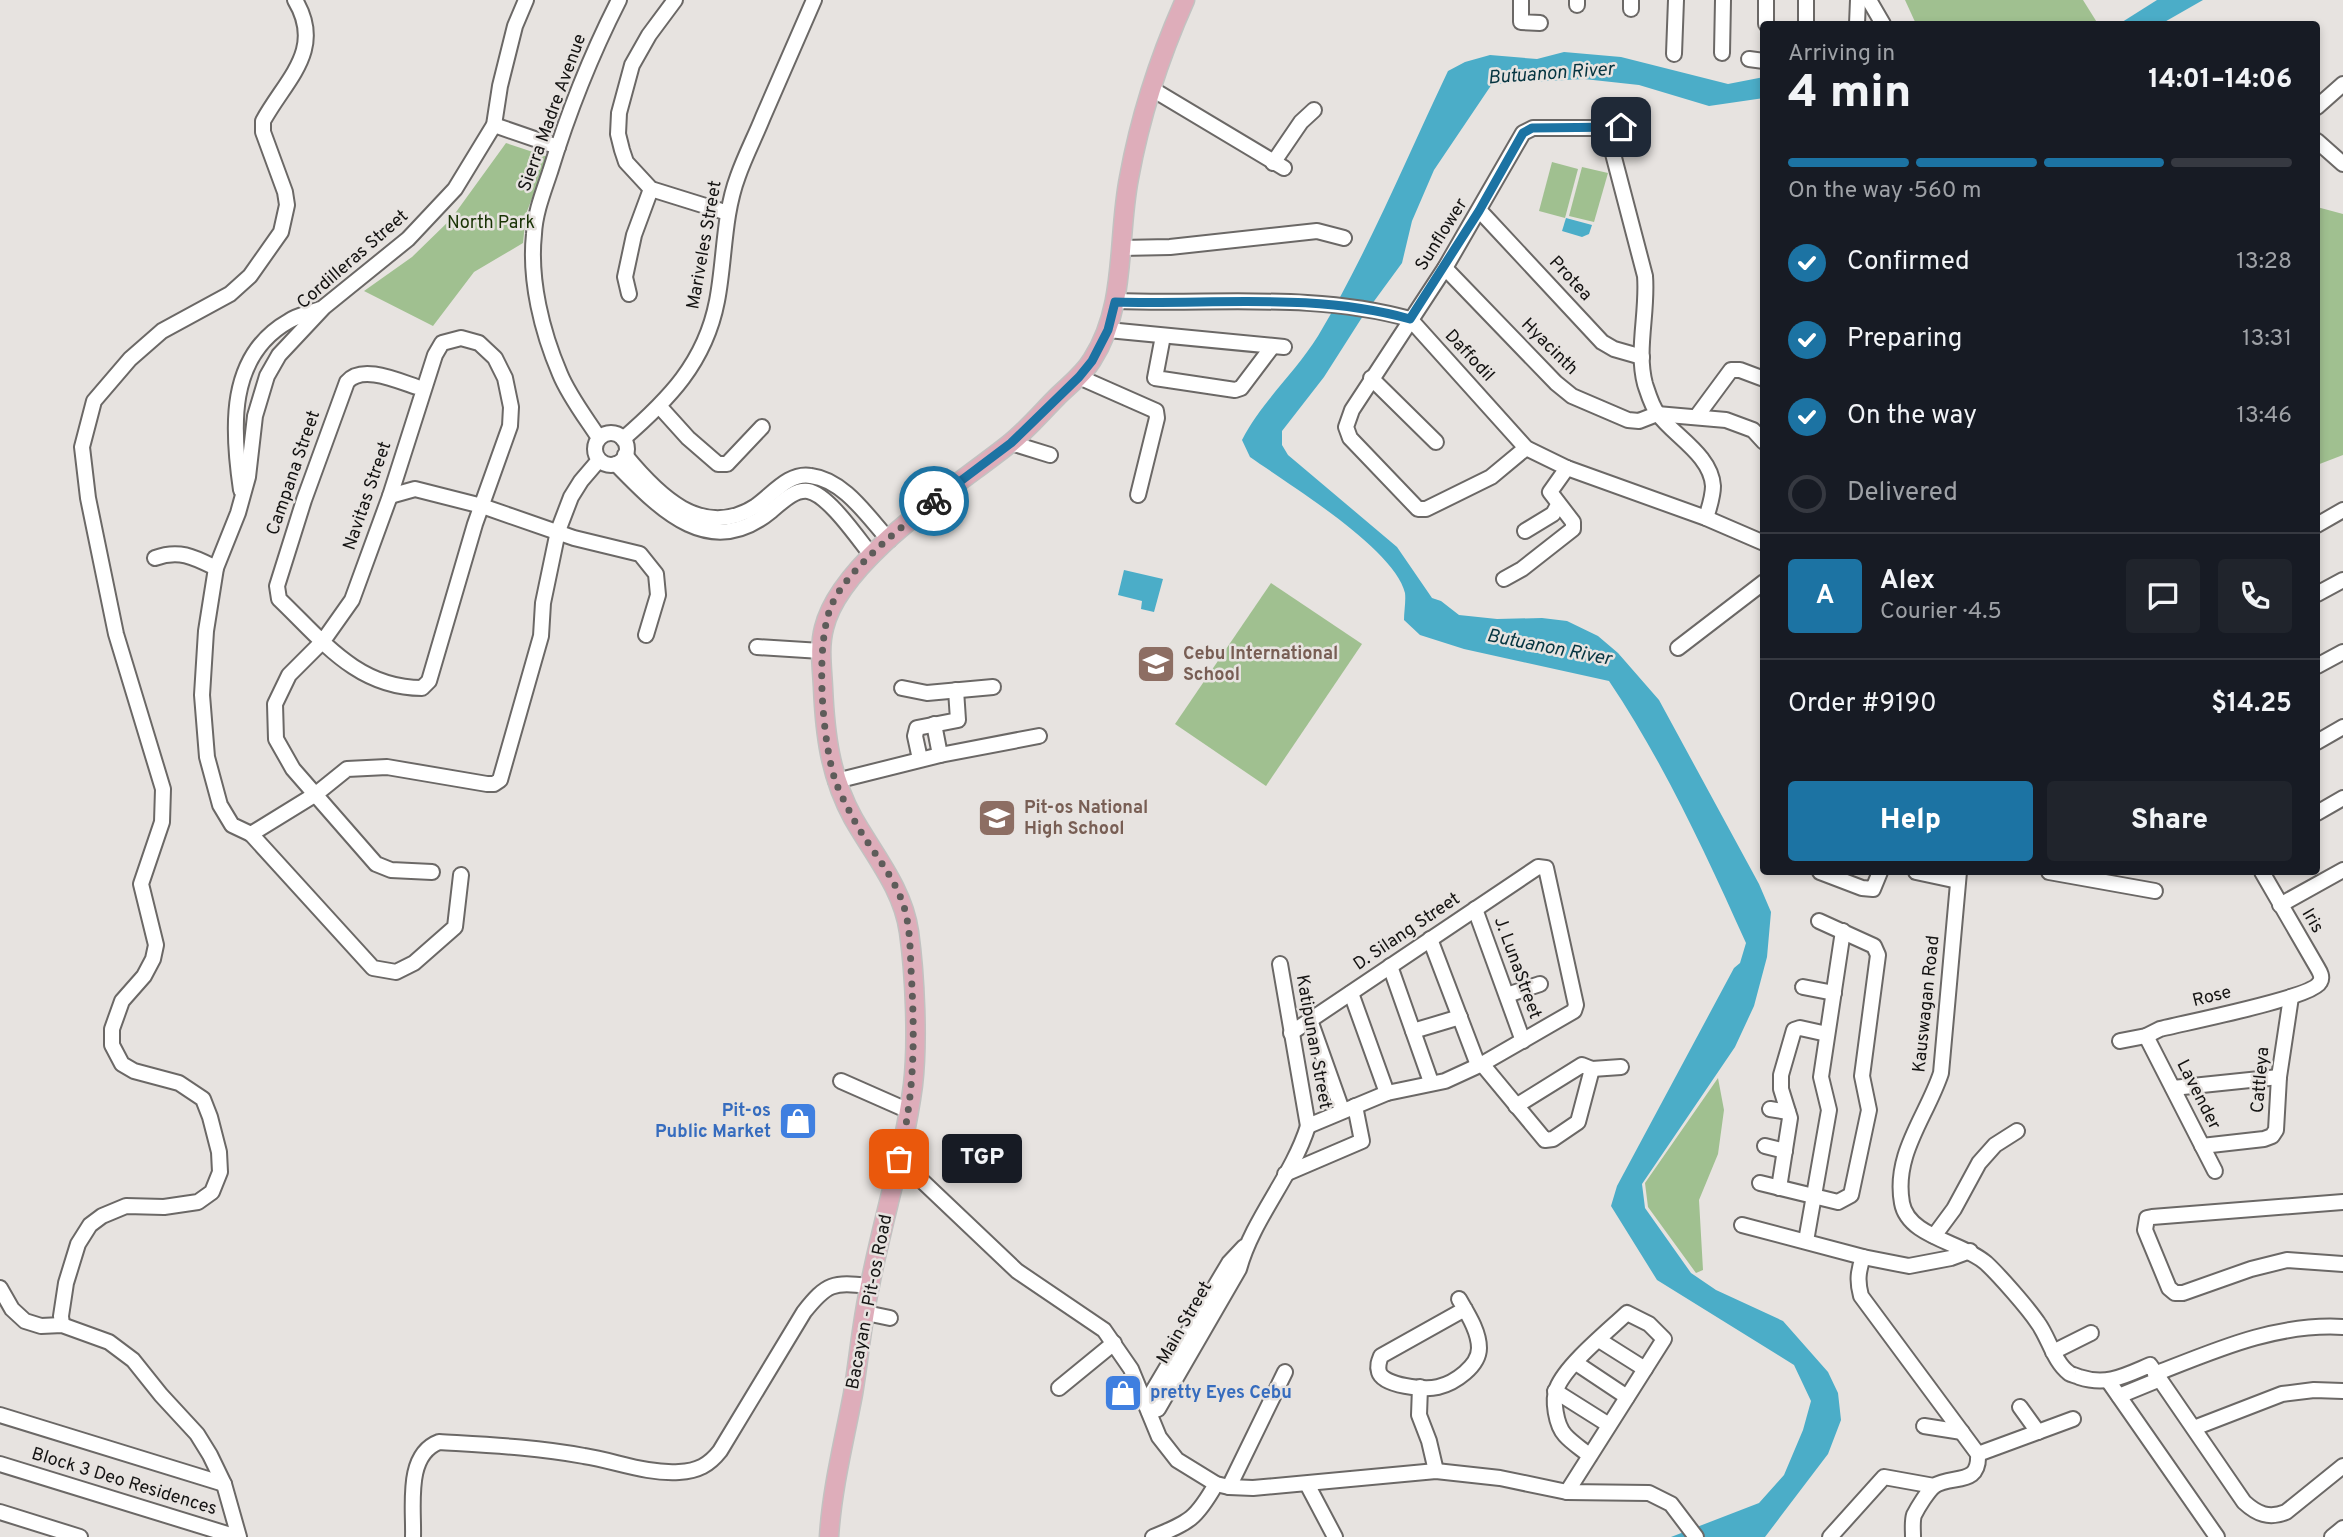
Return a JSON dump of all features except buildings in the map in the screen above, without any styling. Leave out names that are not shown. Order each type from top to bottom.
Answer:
[{"type":"main road","name":"Bacayan - Pit-os Road","points":[[828,1537],[831,1502],[853,1394],[870,1286],[909,1111],[914,1080],[914,1030],[909,930],[902,900],[852,816],[836,781],[829,754],[821,651],[824,626],[834,600],[872,556],[952,486],[1011,443],[1092,361],[1108,330],[1115,302],[1128,179],[1152,89],[1185,0]]},
{"type":"street","points":[[62,1325],[66,1283],[78,1244],[90,1225],[102,1216],[126,1206],[164,1207],[198,1202],[212,1192],[220,1172],[216,1140],[203,1099],[179,1083],[134,1071],[122,1064],[112,1045],[112,1029],[122,1001],[144,976],[153,959],[156,945],[141,884],[162,822],[163,789],[116,634],[88,498],[82,447],[94,401],[130,359],[162,331],[230,294],[250,276],[281,232],[286,205],[285,192],[263,132],[263,121],[303,57],[307,40],[305,20],[295,0]]},
{"type":"street","points":[[526,0],[515,26],[500,86],[494,125],[558,148]]},
{"type":"street","name":"Sierra Madre Avenue","points":[[599,438],[561,377],[549,346],[539,306],[533,255],[534,233],[537,212],[558,148],[598,42],[620,0]]},
{"type":"street","points":[[675,0],[649,35],[632,65],[619,113],[618,134],[626,162],[650,188],[728,213]]},
{"type":"street","name":"Mariveles Street","points":[[623,439],[660,407],[684,378],[707,333],[717,303],[728,213],[737,176],[814,0]]},
{"type":"street","points":[[1521,0],[1521,22],[1540,23]]},
{"type":"street","points":[[1674,54],[1676,0]]},
{"type":"street","points":[[1722,53],[1723,0]]},
{"type":"street","points":[[1766,0],[1766,21]]},
{"type":"street","points":[[1806,0],[1806,21]]},
{"type":"street","points":[[1857,21],[1858,0]]},
{"type":"street","points":[[1869,0],[1881,21]]},
{"type":"street","points":[[2320,104],[2343,84]]},
{"type":"street","points":[[1152,89],[1279,166],[1301,122],[1314,110]]},
{"type":"street","name":"Cordilleras Street","points":[[461,875],[455,927],[414,963],[396,972],[373,968],[251,834],[232,825],[220,805],[208,757],[202,695],[206,631],[216,568],[238,513],[248,477],[255,416],[267,376],[279,355],[324,307],[408,239],[438,209],[470,166],[494,125]]},
{"type":"street","points":[[1606,127],[1645,276],[1642,357],[1645,384],[1657,414],[1694,450],[1709,471],[1713,484],[1706,518]]},
{"type":"street","name":"Sunflower","points":[[1525,448],[1492,477],[1426,509],[1418,509],[1349,438],[1346,427],[1352,410],[1371,378],[1445,268],[1523,133],[1532,128],[1636,128]]},
{"type":"street","points":[[2320,144],[2343,164]]},
{"type":"street","points":[[629,294],[625,277],[631,245],[650,188]]},
{"type":"street","name":"Protea","points":[[1479,211],[1602,342],[1614,349],[1642,357]]},
{"type":"street","points":[[1121,248],[1170,247],[1317,231],[1344,238]]},
{"type":"street","name":"Hyacinth","points":[[1445,268],[1556,383],[1572,396],[1628,420],[1639,421],[1657,414],[1697,416],[1726,420],[1753,430],[1760,438]]},
{"type":"street","points":[[1115,302],[1265,301],[1331,304],[1385,312],[1410,319]]},
{"type":"street","points":[[242,498],[235,448],[234,412],[245,371],[259,346],[289,321],[324,307]]},
{"type":"street","name":"Daffodil","points":[[1410,319],[1525,448],[1567,468],[1706,518],[1760,541]]},
{"type":"street","points":[[1108,330],[1278,347],[1241,388],[1235,390],[1155,378],[1163,336]]},
{"type":"street","name":"Navitas Street","points":[[432,872],[391,870],[376,864],[293,769],[276,739],[275,704],[289,675],[323,641],[352,600],[390,496],[435,355],[442,343],[461,338],[479,343],[495,358],[505,378],[511,407],[510,426],[482,506]]},
{"type":"street","points":[[1697,416],[1731,370],[1740,370],[1760,378]]},
{"type":"street","name":"Campana Street","points":[[424,389],[367,373],[352,375],[347,382],[304,500],[277,586],[279,599],[354,669],[374,680],[422,688],[426,685],[482,506]]},
{"type":"street","points":[[1079,377],[1156,411],[1157,418],[1138,495]]},
{"type":"street","points":[[1371,378],[1436,442]]},
{"type":"street","points":[[660,407],[688,438],[718,464],[727,464],[762,427]]},
{"type":"street","points":[[609,433],[623,439],[626,446],[620,459],[607,464],[599,460],[595,449],[599,438],[609,433]]},
{"type":"street","points":[[1011,443],[1050,454]]},
{"type":"street","points":[[620,459],[646,480],[665,504],[689,526],[721,531],[741,528],[759,521],[794,494],[806,491],[828,504],[872,556]]},
{"type":"street","points":[[251,834],[316,794],[347,769],[387,767],[487,784],[500,780],[541,636],[543,603],[558,531],[571,497],[599,460]]},
{"type":"street","points":[[1504,579],[1522,569],[1573,529],[1573,522],[1550,492],[1567,468]]},
{"type":"street","points":[[397,474],[415,489],[482,506],[574,538],[640,554],[656,574],[658,595],[646,635]]},
{"type":"street","points":[[665,504],[694,514],[727,517],[756,506],[793,478],[809,475],[824,479],[841,489],[889,540]]},
{"type":"street","points":[[390,496],[415,489]]},
{"type":"street","points":[[828,504],[841,489]]},
{"type":"street","points":[[1525,531],[1553,513],[1558,505]]},
{"type":"street","points":[[2320,523],[2343,510]]},
{"type":"street","points":[[155,558],[172,552],[182,553],[216,568]]},
{"type":"street","points":[[2320,592],[2343,580]]},
{"type":"street","points":[[1678,649],[1760,585]]},
{"type":"street","points":[[757,647],[821,651]]},
{"type":"street","points":[[2320,664],[2343,652]]},
{"type":"street","points":[[902,688],[927,693],[993,687]]},
{"type":"street","points":[[920,759],[915,736],[917,728],[958,720],[956,690]]},
{"type":"street","points":[[934,724],[940,755]]},
{"type":"street","points":[[2320,740],[2343,727]]},
{"type":"street","points":[[836,781],[920,759],[1039,736]]},
{"type":"street","points":[[2320,811],[2343,798]]},
{"type":"street","name":"D. Silang Street","points":[[1292,1033],[1538,867],[1546,868],[1575,1009],[1523,1041]]},
{"type":"street","points":[[2280,905],[2343,870]]},
{"type":"street","points":[[1837,875],[1862,888],[1873,889],[1879,875]]},
{"type":"street","points":[[2066,875],[2155,891]]},
{"type":"street","name":"Iris","points":[[2264,875],[2321,976],[2320,982],[2314,988]]},
{"type":"street","name":"Kauswagan Road","points":[[1959,876],[1941,1073],[1934,1095],[1905,1152],[1902,1204],[1917,1227],[1970,1251],[1987,1264],[2038,1323],[2053,1352],[2069,1373],[2087,1380],[2109,1382]]},
{"type":"street","name":"J. LunaStreet","points":[[1475,909],[1523,1041]]},
{"type":"street","points":[[1760,1184],[1838,1202],[1851,1195],[1869,1110],[1862,1076],[1878,955],[1874,946],[1819,921]]},
{"type":"street","points":[[1806,1241],[1829,1111],[1821,1077],[1843,931]]},
{"type":"street","points":[[1430,939],[1480,1064],[1545,1140],[1553,1139],[1578,1122],[1592,1069]]},
{"type":"street","name":"Katipunan Street","points":[[1280,964],[1308,1126]]},
{"type":"street","points":[[1390,966],[1431,1083]]},
{"type":"street","points":[[1507,995],[1540,984]]},
{"type":"street","points":[[1803,986],[1834,993]]},
{"type":"street","name":"Rose","points":[[2120,1041],[2291,997],[2314,988]]},
{"type":"street","points":[[1351,993],[1387,1093]]},
{"type":"street","name":"Cattleya","points":[[2202,1146],[2264,1139],[2272,1136],[2276,1130],[2279,1077],[2291,997]]},
{"type":"street","points":[[1413,1031],[1460,1017]]},
{"type":"street","points":[[1285,1174],[1362,1141],[1310,1020]]},
{"type":"street","points":[[1779,1188],[1790,1118],[1781,1075],[1794,1030],[1800,1028],[1827,1034]]},
{"type":"street","name":"Lavender","points":[[2146,1036],[2215,1171]]},
{"type":"street","points":[[1308,1126],[1387,1093],[1446,1081],[1523,1041]]},
{"type":"street","points":[[1516,1106],[1582,1065],[1592,1069],[1621,1067]]},
{"type":"street","points":[[2173,1088],[2279,1077]]},
{"type":"street","points":[[841,1082],[909,1111]]},
{"type":"street","points":[[1770,1109],[1788,1112]]},
{"type":"street","name":"Main Street","points":[[1144,1397],[1151,1394],[1229,1263],[1245,1246],[1308,1126]]},
{"type":"street","points":[[1934,1236],[1954,1209],[1979,1163],[1995,1145],[2017,1131]]},
{"type":"street","points":[[1765,1146],[1785,1151]]},
{"type":"street","points":[[899,1159],[1017,1271],[1104,1330],[1131,1369],[1158,1437],[1167,1450],[1190,1470],[1222,1486],[1307,1484],[1436,1471],[1500,1478],[1567,1492],[1649,1493],[1671,1504],[1696,1537]]},
{"type":"street","points":[[2343,1202],[2217,1210],[2152,1217],[2145,1222],[2145,1230],[2169,1288],[2175,1293],[2183,1293],[2250,1269],[2287,1260],[2343,1264]]},
{"type":"street","points":[[1742,1225],[1863,1257],[1909,1266],[1951,1258],[1970,1251]]},
{"type":"street","name":"Main Street","points":[[1149,1412],[1158,1409],[1239,1269],[1245,1246]]},
{"type":"street","points":[[1830,1537],[1884,1477],[1934,1486],[1969,1476],[1976,1471],[1979,1463],[1978,1454],[1861,1296],[1858,1272],[1863,1257]]},
{"type":"street","points":[[413,1537],[417,1462],[429,1446],[439,1442],[584,1456],[656,1472],[682,1472],[703,1468],[720,1451],[804,1312],[820,1292],[842,1283],[870,1286]]},
{"type":"street","points":[[0,1288],[12,1309],[25,1321],[41,1326],[62,1325],[123,1350],[197,1434],[224,1484],[238,1537]]},
{"type":"street","points":[[1462,1304],[1477,1334],[1477,1362],[1444,1385],[1435,1388],[1420,1387],[1388,1382],[1378,1372],[1381,1356],[1462,1304]]},
{"type":"street","points":[[866,1313],[890,1318]]},
{"type":"street","points":[[1567,1492],[1628,1397],[1664,1339],[1649,1324],[1627,1313],[1576,1363],[1555,1391],[1556,1414],[1562,1430],[1590,1456]]},
{"type":"street","points":[[2119,1396],[2220,1348],[2273,1332],[2302,1327],[2343,1327]]},
{"type":"street","points":[[2053,1352],[2091,1333]]},
{"type":"street","points":[[1600,1340],[1645,1368]]},
{"type":"street","points":[[1059,1388],[1114,1343]]},
{"type":"street","points":[[1576,1363],[1628,1397]]},
{"type":"street","points":[[2217,1537],[2109,1382],[2150,1365],[2244,1502],[2265,1516],[2286,1512],[2343,1466]]},
{"type":"street","points":[[1153,1537],[1178,1527],[1200,1512],[1222,1486],[1285,1372]]},
{"type":"street","points":[[1420,1387],[1419,1415],[1436,1471]]},
{"type":"street","points":[[2194,1429],[2282,1394],[2314,1390],[2343,1391]]},
{"type":"street","points":[[1555,1391],[1609,1425]]},
{"type":"street","points":[[2020,1406],[2038,1432]]},
{"type":"street","points":[[0,1415],[224,1484]]},
{"type":"street","points":[[1978,1454],[2073,1419]]},
{"type":"street","points":[[1924,1426],[1962,1432]]},
{"type":"street","name":"Block 3 Deo Residences","points":[[0,1464],[238,1537]]},
{"type":"street","points":[[1307,1484],[1335,1537]]},
{"type":"street","points":[[1913,1537],[1913,1516],[1934,1486]]},
{"type":"street","points":[[0,1512],[80,1537]]},
{"type":"street","points":[[2332,1537],[2343,1528]]},
{"type":"green space","points":[[1905,0],[2083,0],[2096,21],[1915,21]]},
{"type":"green space","name":"North Park","points":[[506,143],[548,157],[526,214],[523,243],[474,272],[433,326],[364,291],[412,257],[451,219]]},
{"type":"green space","points":[[1552,162],[1578,169],[1565,218],[1539,211]]},
{"type":"green space","points":[[1582,167],[1608,173],[1594,222],[1569,216]]},
{"type":"green space","points":[[2320,208],[2343,214],[2343,455],[2320,464]]},
{"type":"green space","points":[[1271,583],[1362,644],[1266,786],[1175,724]]},
{"type":"green space","points":[[1718,1078],[1724,1110],[1718,1154],[1699,1200],[1703,1270],[1696,1273],[1648,1207],[1645,1183]]},
{"type":"water","points":[[2157,0],[2203,0],[2166,21],[2124,21]]},
{"type":"water","name":"Butuanon River","points":[[1564,52],[1621,57],[1728,84],[1760,78],[1760,99],[1709,106],[1639,85],[1584,79],[1492,84],[1434,170],[1412,221],[1402,263],[1361,319],[1324,377],[1282,431],[1282,445],[1288,455],[1397,547],[1432,598],[1441,601],[1459,615],[1567,621],[1598,636],[1618,653],[1659,700],[1759,884],[1771,912],[1767,957],[1754,1006],[1735,1047],[1642,1184],[1645,1208],[1691,1273],[1716,1290],[1783,1321],[1828,1372],[1838,1393],[1841,1420],[1828,1454],[1765,1537],[1671,1537],[1759,1503],[1784,1475],[1803,1430],[1811,1401],[1794,1365],[1657,1280],[1611,1206],[1617,1186],[1734,968],[1740,963],[1746,943],[1699,842],[1666,776],[1609,681],[1464,649],[1420,635],[1404,620],[1405,593],[1397,576],[1382,557],[1313,500],[1250,457],[1242,440],[1259,412],[1318,336],[1336,304],[1448,71],[1465,62],[1490,55],[1537,59]]},
{"type":"water","points":[[1566,218],[1592,225],[1589,234],[1582,237],[1562,231]]},
{"type":"water","points":[[1124,570],[1163,579],[1154,612],[1141,609],[1142,601],[1118,595]]},
{"type":"way so far","points":[[899,1159],[914,1080],[909,930],[902,900],[852,816],[836,781],[825,723],[821,651],[824,626],[834,600],[872,556],[934,501]]},
{"type":"place","name":"Cebu International School","points":[[1156,664]]},
{"type":"place","name":"Pit-os National High School","points":[[997,818]]},
{"type":"place","name":"Pit-os Public Market","points":[[798,1121]]},
{"type":"place","name":"TGP","points":[[899,1159]]},
{"type":"place","name":"pretty Eyes Cebu","points":[[1123,1393]]},
{"type":"route","points":[[934,501],[1011,443],[1079,377],[1092,361],[1108,330],[1115,302],[1302,302],[1385,312],[1410,319],[1445,268],[1523,133],[1532,128],[1621,127]]}]
